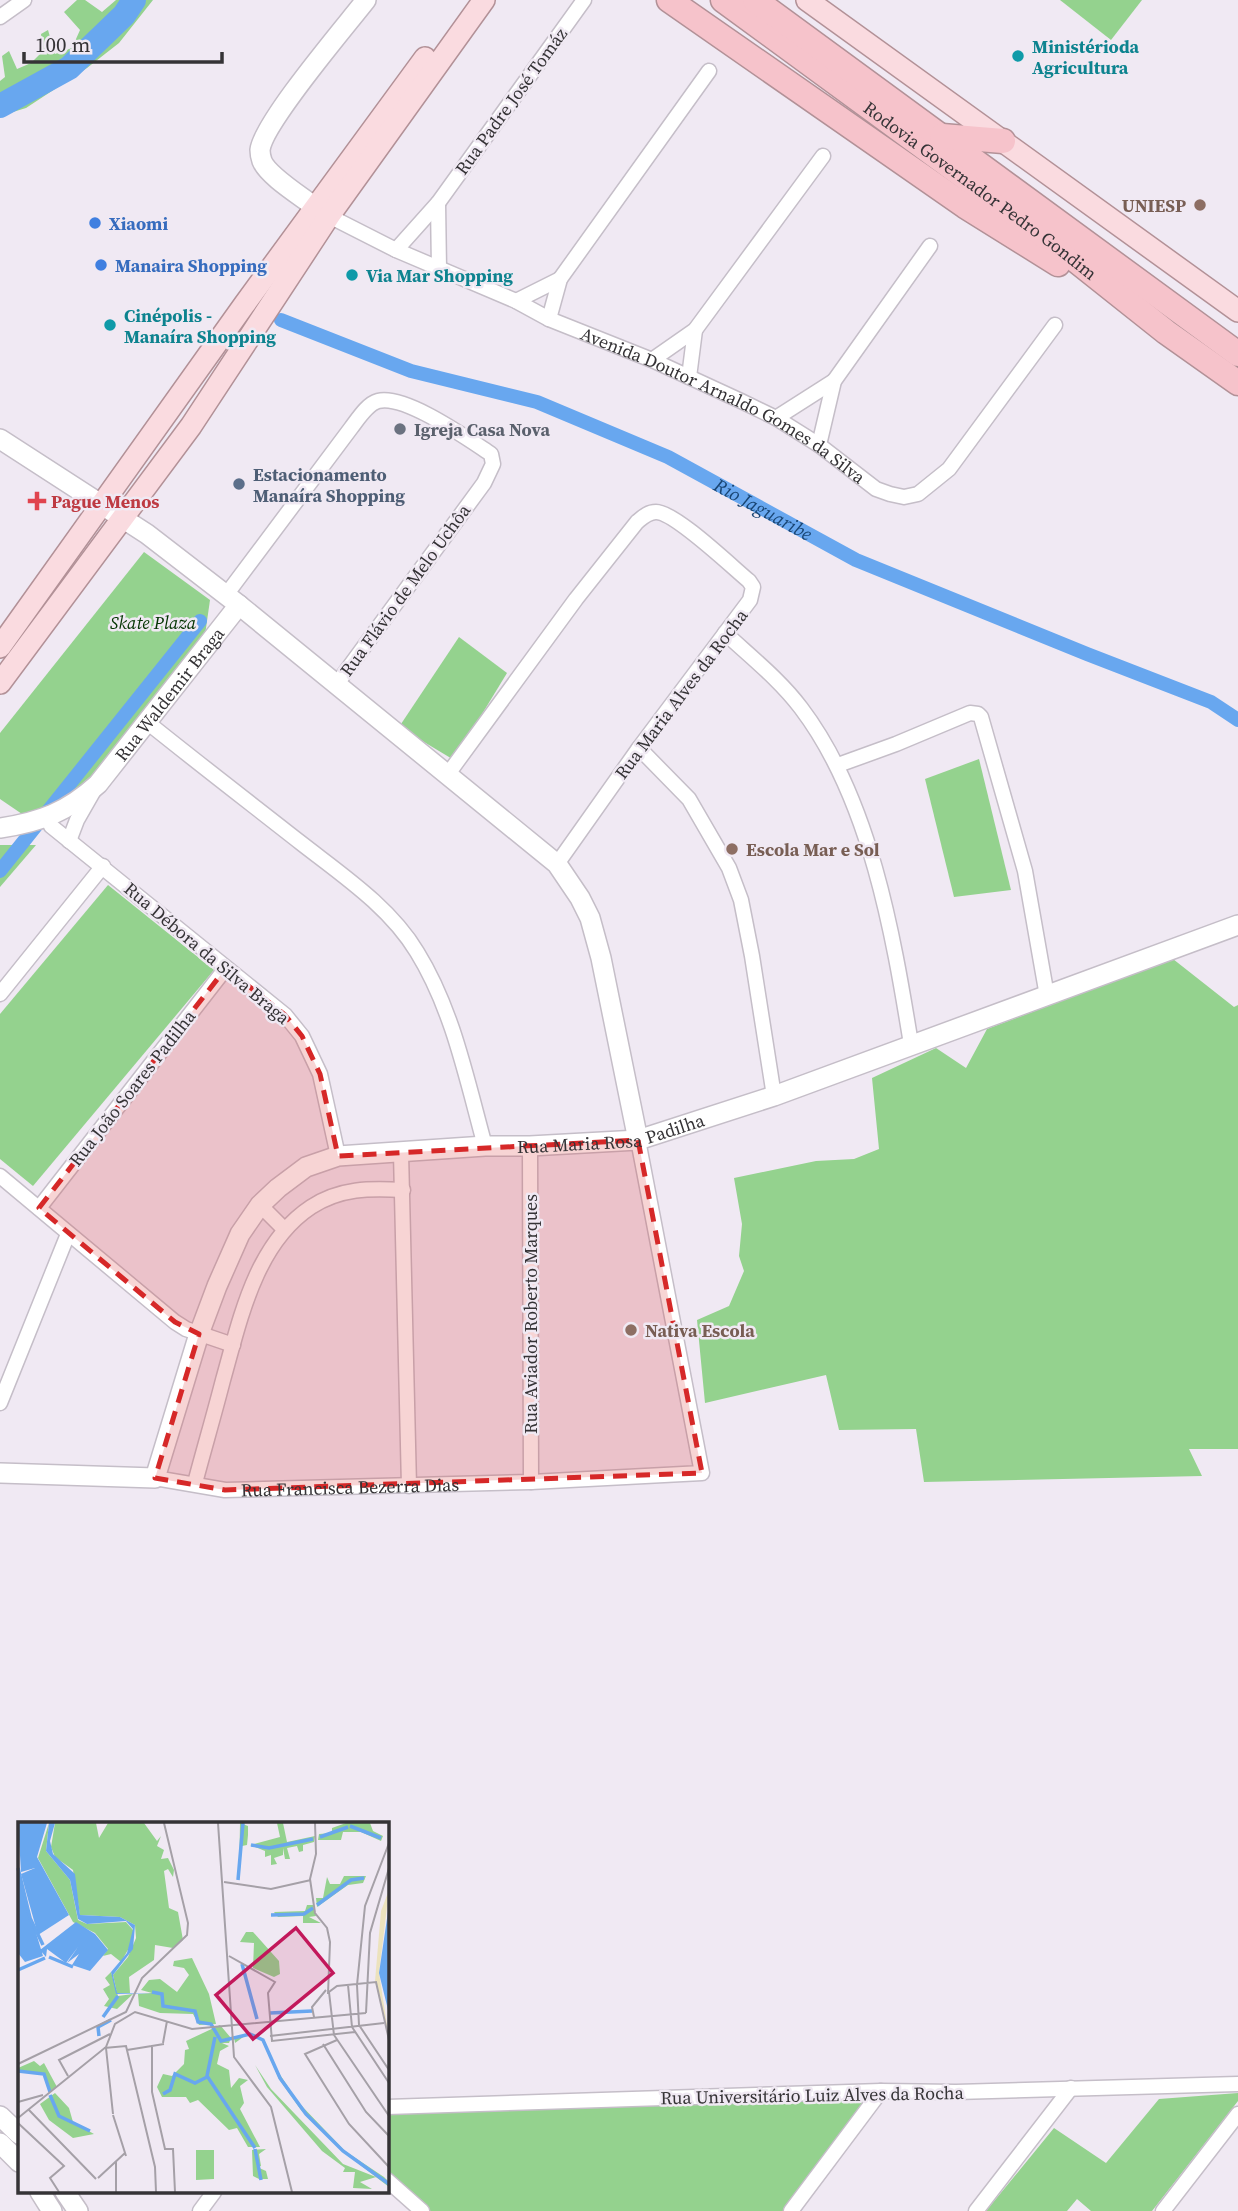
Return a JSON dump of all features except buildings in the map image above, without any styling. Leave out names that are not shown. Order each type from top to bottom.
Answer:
[{"type":"highway","points":[[669,0],[965,206],[1166,332]]},
{"type":"highway","name":"Rodovia Governador Pedro Gondim","points":[[723,0],[1049,239],[1166,332],[1238,383]]},
{"type":"highway","name":"Rodovia Governador Pedro Gondim","points":[[755,0],[1238,354]]},
{"type":"highway","points":[[942,136],[1003,141]]},
{"type":"main road","name":"Avenida Doutor Arnaldo Gomes da Silva","points":[[322,211],[271,173],[260,150],[283,107],[366,0]]},
{"type":"main road","points":[[0,682],[191,426],[322,211],[467,0]]},
{"type":"main road","points":[[0,647],[322,211],[484,0]]},
{"type":"main road","points":[[807,0],[1238,311]]},
{"type":"main road","points":[[0,439],[104,504],[233,600],[557,864],[590,918],[601,958],[638,1140]]},
{"type":"main road","name":"Rua Waldemir Braga","points":[[23,821],[81,800],[98,784],[147,722],[233,600]]},
{"type":"main road","name":"Rua Maria Rosa Padilha","points":[[155,1478],[199,1334],[240,1234],[260,1205],[306,1167],[338,1156],[485,1146],[638,1140],[774,1096],[1238,925]]},
{"type":"main road","name":"Rua Francisca Bezerra Dias","points":[[0,1473],[155,1478]]},
{"type":"main road","points":[[0,2116],[18,2133]]},
{"type":"main road","points":[[0,2143],[18,2161]]},
{"type":"main road","points":[[41,2194],[52,2211]]},
{"type":"main road","points":[[66,2194],[78,2211]]},
{"type":"street","points":[[0,17],[24,0]]},
{"type":"street","name":"Rua Padre José Tomáz","points":[[396,250],[438,203],[583,0]]},
{"type":"street","points":[[549,319],[560,279],[709,71]]},
{"type":"street","points":[[652,359],[695,330],[823,156]]},
{"type":"street","points":[[438,203],[439,268]]},
{"type":"street","name":"Avenida Doutor Arnaldo Gomes da Silva","points":[[322,211],[396,250],[516,301],[549,319],[652,359],[776,418],[819,445],[876,489],[890,495],[918,494],[949,469],[1055,325]]},
{"type":"street","points":[[776,418],[834,381],[930,246]]},
{"type":"street","points":[[516,301],[560,279]]},
{"type":"street","points":[[689,377],[695,330]]},
{"type":"street","points":[[819,445],[834,381]]},
{"type":"street","name":"Rua Flávio de Melo Uchôa","points":[[233,600],[351,428],[368,407],[377,401],[394,402],[435,418],[491,454],[492,470],[475,496],[335,685]]},
{"type":"street","name":"Rua Maria Alves da Rocha","points":[[448,774],[576,598],[637,522],[647,514],[658,512],[680,523],[751,583],[753,591],[750,600],[639,748],[557,864]]},
{"type":"street","points":[[725,633],[798,704],[838,765],[860,825],[886,911],[911,1044]]},
{"type":"street","points":[[838,765],[970,713],[978,714],[983,720],[1025,871],[1047,996]]},
{"type":"street","points":[[147,722],[342,875],[381,908],[406,935],[439,996],[452,1031],[485,1146]]},
{"type":"street","points":[[639,748],[689,799],[729,868],[741,900],[774,1096]]},
{"type":"street","name":"Rua Waldemir Braga","points":[[69,841],[77,820],[98,784]]},
{"type":"street","name":"Rua Débora da Silva Braga","points":[[23,821],[51,826],[285,1015],[302,1036],[320,1073],[338,1156]]},
{"type":"street","points":[[0,995],[103,866]]},
{"type":"street","name":"Rua João Soares Padilha","points":[[39,1208],[226,968]]},
{"type":"street","name":"Rua Francisca Bezerra Dias","points":[[155,1478],[225,1490],[531,1482],[702,1473],[638,1140]]},
{"type":"street","name":"Rua Aviador Roberto Marques","points":[[530,1146],[531,1482]]},
{"type":"street","points":[[401,1153],[409,1486]]},
{"type":"street","points":[[0,1176],[175,1322],[199,1334],[233,1345]]},
{"type":"street","points":[[195,1483],[233,1345],[256,1277],[284,1229],[311,1207],[333,1196],[363,1188],[403,1190]]},
{"type":"street","points":[[260,1205],[284,1229]]},
{"type":"street","points":[[0,1403],[68,1234]]},
{"type":"street","name":"Rua Universitário Luiz Alves da Rocha","points":[[388,2107],[881,2091],[956,2092],[1238,2084]]},
{"type":"street","points":[[976,2211],[1072,2088]]},
{"type":"street","points":[[791,2211],[881,2091]]},
{"type":"street","points":[[1163,2211],[1238,2114]]},
{"type":"street","points":[[388,2180],[422,2211]]},
{"type":"street","points":[[200,2211],[213,2194]]},
{"type":"highlighted area","points":[[226,968],[285,1015],[302,1036],[320,1074],[338,1156],[638,1140],[702,1473],[225,1490],[155,1478],[199,1334],[175,1322],[39,1208]]},
{"type":"green space","points":[[77,0],[85,0],[102,12],[116,0],[153,0],[119,43],[87,68],[26,108],[0,116],[0,81],[5,77],[2,56],[9,51],[17,69],[31,63],[43,51],[41,34],[48,30],[55,54],[72,48],[80,30],[64,12]]},
{"type":"green space","points":[[1060,0],[1142,0],[1111,40]]},
{"type":"green space","name":"Skate Plaza","points":[[144,552],[210,600],[204,642],[75,799],[22,814],[0,799],[0,733]]},
{"type":"green space","points":[[459,637],[507,673],[454,760],[399,727]]},
{"type":"green space","points":[[979,759],[1011,890],[954,897],[925,779]]},
{"type":"green space","points":[[0,845],[36,845],[0,887]]},
{"type":"green space","points":[[108,885],[214,970],[33,1186],[0,1159],[0,1014]]},
{"type":"green space","points":[[1173,959],[1234,1007],[1238,1005],[1238,1449],[1189,1449],[1202,1476],[924,1482],[916,1429],[839,1430],[826,1375],[705,1403],[697,1320],[729,1306],[744,1271],[739,1256],[742,1224],[734,1178],[816,1161],[854,1159],[879,1149],[872,1078],[936,1048],[966,1068],[987,1029]]},
{"type":"green space","points":[[1238,2093],[1238,2101],[1152,2211],[1091,2211],[1077,2199],[1067,2211],[986,2211],[1054,2128],[1106,2163],[1159,2099]]},
{"type":"green space","points":[[874,2094],[783,2211],[430,2211],[388,2171],[388,2110]]},
{"type":"waterway","name":"Rio Jaguaribe","points":[[0,106],[69,68],[124,15],[134,0]]},
{"type":"waterway","name":"Rio Jaguaribe","points":[[281,320],[411,371],[537,402],[668,457],[856,560],[1211,702],[1238,720]]},
{"type":"waterway","points":[[0,871],[200,621]]},
{"type":"place","name":"Ministérioda Agricultura","points":[[1018,56]]},
{"type":"place","name":"UNIESP","points":[[1200,205]]},
{"type":"place","name":"Xiaomi","points":[[95,223]]},
{"type":"place","name":"Manaira Shopping","points":[[101,265]]},
{"type":"place","name":"Via Mar Shopping","points":[[352,275]]},
{"type":"place","name":"Cinépolis - Manaíra Shopping","points":[[110,325]]},
{"type":"place","name":"Igreja Casa Nova","points":[[400,429]]},
{"type":"place","name":"Estacionamento Manaíra Shopping","points":[[239,484]]},
{"type":"place","name":"Pague Menos","points":[[37,501]]},
{"type":"place","name":"Escola Mar e Sol","points":[[732,849]]},
{"type":"place","name":"Nativa Escola","points":[[631,1330]]}]
